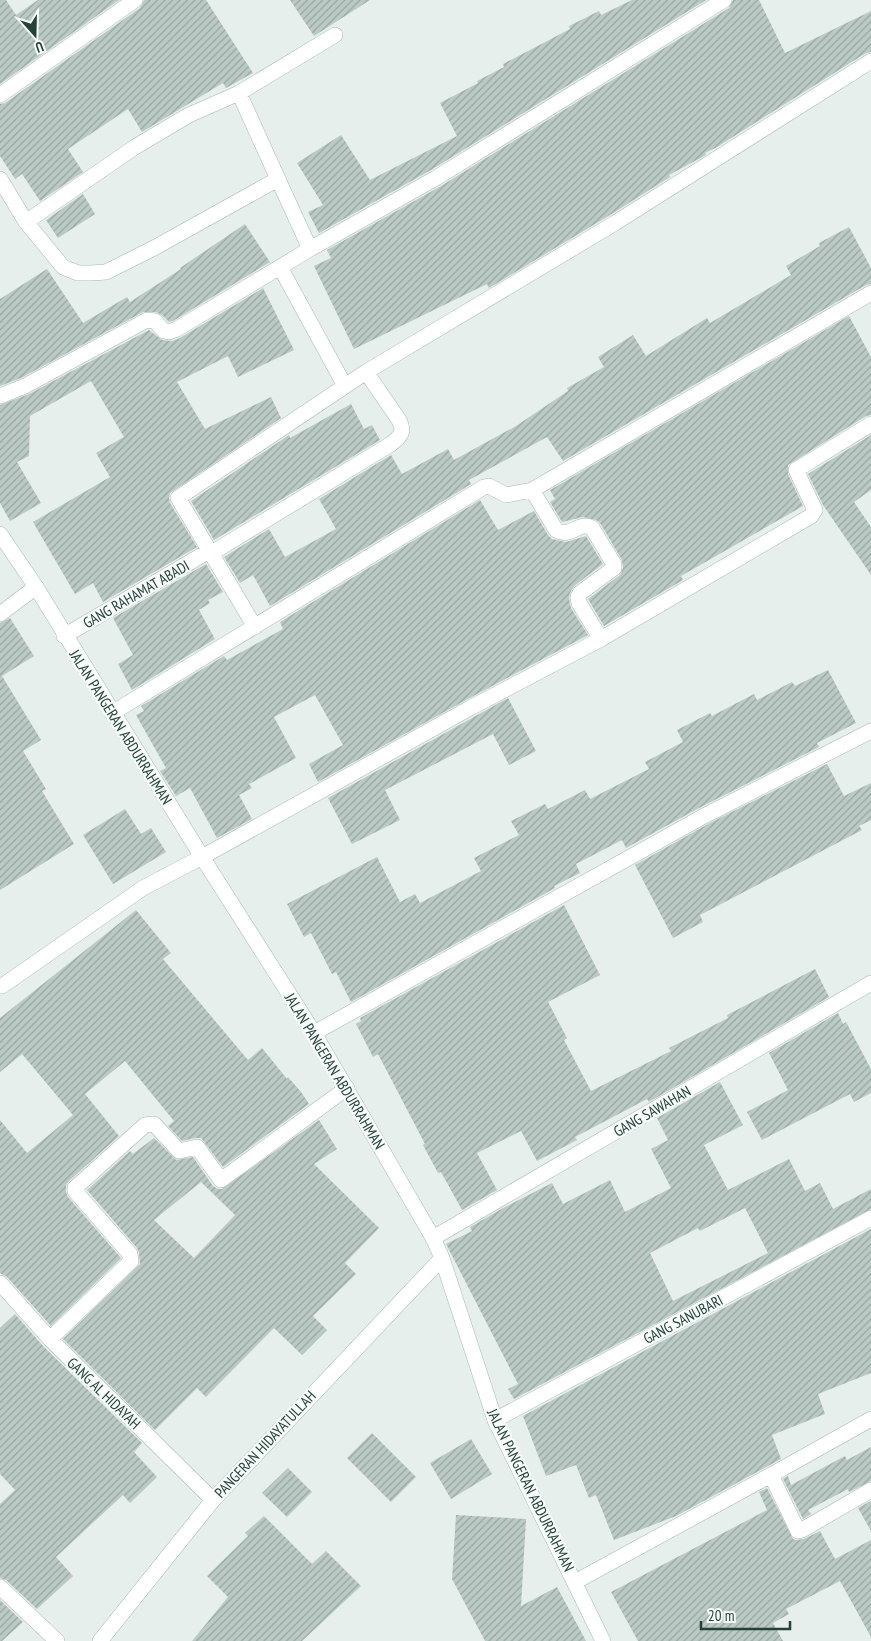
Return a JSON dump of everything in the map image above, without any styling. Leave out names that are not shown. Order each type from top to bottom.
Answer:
[{"type":"street","points":[[0,95],[135,0]]},
{"type":"street","points":[[0,396],[25,386],[147,320],[155,321],[164,331],[174,331],[310,249],[436,178],[724,0]]},
{"type":"street","points":[[26,222],[135,147],[189,114],[239,93],[335,35]]},
{"type":"street","points":[[255,627],[178,498],[366,372],[615,223],[871,61]]},
{"type":"street","points":[[239,93],[310,249]]},
{"type":"street","points":[[0,178],[26,222],[63,267],[78,273],[106,272],[154,248],[278,179]]},
{"type":"street","points":[[280,267],[344,386]]},
{"type":"street","points":[[112,713],[481,488],[489,486],[506,495],[532,490],[871,293]]},
{"type":"street","name":"GANG RAHAMAT ABADI","points":[[64,636],[391,444],[401,436],[403,431],[400,420],[366,372]]},
{"type":"street","points":[[2,986],[143,888],[470,708],[601,639],[814,514],[814,506],[796,470],[871,424]]},
{"type":"street","points":[[532,490],[556,530],[561,534],[567,534],[584,526],[592,528],[614,564],[612,571],[580,593],[578,597],[579,603],[601,639]]},
{"type":"street","name":"JALAN PANGERAN ABDURRAHMAN","points":[[0,534],[36,588],[112,713],[314,1033],[433,1238],[442,1258],[495,1420],[603,1641]]},
{"type":"street","points":[[0,614],[36,588]]},
{"type":"street","points":[[314,1033],[704,816],[871,731]]},
{"type":"street","name":"GANG SAWAHAN","points":[[433,1238],[871,983]]},
{"type":"street","points":[[50,1339],[131,1261],[130,1254],[75,1191],[75,1188],[145,1125],[154,1124],[179,1151],[197,1147],[221,1180],[347,1088]]},
{"type":"street","name":"GANG SANUBARI","points":[[495,1420],[871,1218]]},
{"type":"street","name":"PANGERAN HIDAYATULLAH","points":[[100,1641],[213,1500],[442,1258]]},
{"type":"street","name":"GANG AL HIDAYAH","points":[[0,1283],[50,1339],[213,1500]]},
{"type":"street","points":[[575,1582],[771,1476],[871,1419]]},
{"type":"street","points":[[771,1476],[798,1531],[871,1490]]},
{"type":"street","points":[[0,1587],[57,1641]]},
{"type":"building","points":[[0,0],[6,0],[16,15],[38,0],[119,0],[0,84]]},
{"type":"building","points":[[144,0],[206,0],[253,73],[226,88],[223,83],[142,132],[128,109],[68,149],[83,172],[40,201],[22,174],[15,179],[0,156],[0,104],[5,103],[140,8]]},
{"type":"building","points":[[290,0],[370,0],[314,36]]},
{"type":"building","points":[[632,0],[706,0],[431,170],[319,233],[308,212],[323,205],[297,163],[341,135],[370,180],[457,136],[440,103],[504,67],[503,64],[570,29],[569,26],[599,11],[601,15]]},
{"type":"building","points":[[733,0],[759,0],[785,53],[871,11],[871,52],[866,53],[705,153],[706,155],[669,175],[670,177],[610,215],[489,288],[487,284],[354,349],[314,266],[331,258],[327,250],[441,186],[729,8]]},
{"type":"building","points":[[83,194],[95,214],[58,238],[46,220]]},
{"type":"building","points":[[245,224],[270,262],[173,321],[169,322],[156,312],[143,312],[21,378],[0,386],[0,299],[47,269],[83,323],[127,297],[130,302]]},
{"type":"building","points":[[849,227],[871,268],[871,284],[866,285],[563,461],[547,437],[469,480],[471,484],[270,606],[253,575],[240,583],[224,557],[269,529],[285,557],[336,529],[319,499],[391,455],[402,474],[448,449],[454,460],[516,426],[568,391],[567,388],[604,367],[598,357],[633,335],[646,356],[707,318],[710,323],[791,275],[786,266],[820,246],[819,243]]},
{"type":"building","points":[[263,288],[294,350],[238,377],[228,356],[177,382],[205,429],[271,397],[281,418],[170,493],[170,503],[197,547],[103,602],[93,583],[75,594],[33,522],[110,477],[96,453],[124,437],[91,381],[30,416],[29,456],[17,462],[41,503],[10,521],[0,503],[0,405],[29,394],[149,330],[162,340],[172,341],[180,338]]},
{"type":"building","points":[[849,316],[871,357],[871,415],[866,416],[788,465],[788,474],[803,506],[681,576],[683,580],[604,626],[588,599],[620,575],[623,568],[622,560],[600,523],[596,520],[583,517],[562,522],[550,502],[555,499],[550,490]]},
{"type":"building","points":[[351,404],[364,429],[372,425],[380,440],[214,540],[191,501],[289,435],[290,438]]},
{"type":"building","points":[[871,435],[871,490],[854,502],[871,527],[871,575],[823,505],[808,474]]},
{"type":"building","points":[[480,500],[498,530],[534,511],[552,539],[566,542],[586,536],[603,564],[574,586],[569,599],[571,608],[588,635],[318,782],[309,764],[343,745],[315,695],[274,717],[296,758],[249,784],[252,788],[239,795],[252,819],[217,838],[190,788],[176,796],[160,771],[166,768],[136,715],[144,711],[141,706],[224,656],[227,660],[283,629],[280,622]]},
{"type":"building","points":[[206,564],[223,592],[208,600],[210,603],[199,610],[215,639],[132,690],[118,664],[133,655],[113,618]]},
{"type":"building","points":[[10,618],[34,656],[2,676],[41,740],[23,751],[46,789],[42,791],[74,844],[0,890],[0,623]]},
{"type":"building","points":[[828,670],[856,723],[817,743],[819,747],[699,808],[626,848],[622,840],[576,864],[580,873],[351,1002],[336,972],[332,974],[311,933],[304,937],[287,904],[377,857],[400,902],[415,894],[420,903],[481,871],[474,858],[519,835],[511,821],[545,804],[548,809],[585,790],[590,799],[649,769],[645,762],[683,742],[677,730],[710,713],[712,716],[754,694],[757,700],[792,682],[795,686]]},
{"type":"building","points":[[508,698],[536,751],[509,765],[493,734],[385,790],[400,820],[352,844],[328,798]]},
{"type":"building","points":[[827,764],[844,796],[871,783],[871,820],[859,826],[862,830],[700,915],[703,922],[673,938],[635,865],[708,824]]},
{"type":"building","points":[[125,809],[141,834],[151,828],[166,852],[113,884],[83,835]]},
{"type":"building","points":[[564,905],[600,975],[548,1002],[567,1038],[564,1040],[591,1091],[671,1051],[669,1048],[728,1018],[727,1015],[815,969],[829,997],[649,1102],[647,1099],[575,1137],[577,1140],[537,1161],[521,1131],[477,1153],[497,1190],[462,1210],[441,1172],[438,1173],[378,1054],[373,1057],[356,1024],[361,1021],[360,1018]]},
{"type":"building","points":[[136,910],[171,953],[163,959],[248,1060],[262,1048],[287,1079],[288,1077],[301,1092],[309,1104],[223,1167],[201,1138],[182,1141],[168,1126],[174,1121],[125,1061],[85,1094],[119,1136],[69,1181],[66,1185],[66,1192],[68,1197],[121,1258],[51,1326],[7,1277],[0,1273],[0,1120],[27,1153],[73,1115],[22,1054],[0,1072],[0,1018]]},
{"type":"building","points":[[838,1013],[843,1024],[846,1022],[871,1069],[871,1093],[854,1102],[850,1094],[762,1140],[747,1112],[788,1090],[769,1053]]},
{"type":"building","points":[[720,1082],[743,1125],[704,1145],[728,1190],[789,1159],[805,1191],[820,1183],[833,1209],[871,1189],[871,1209],[514,1399],[508,1389],[518,1384],[446,1244],[472,1231],[470,1227],[552,1183],[563,1204],[610,1180],[625,1212],[671,1188],[651,1149],[668,1140],[657,1118]],"holes":[[[745,1208],[768,1253],[673,1301],[650,1253],[698,1228],[700,1231]]]},
{"type":"building","points":[[319,1120],[337,1149],[314,1164],[379,1228],[345,1263],[356,1274],[313,1316],[327,1330],[302,1355],[274,1328],[206,1397],[197,1388],[155,1430],[63,1339],[140,1264],[137,1248],[87,1190],[130,1151],[133,1154],[154,1138],[176,1160],[193,1157],[213,1186],[222,1189]],"holes":[[[201,1182],[235,1215],[194,1258],[154,1220]]]},
{"type":"building","points":[[871,1229],[871,1373],[818,1394],[825,1414],[772,1435],[781,1459],[676,1516],[614,1540],[596,1495],[589,1498],[576,1465],[546,1476],[523,1416]]},
{"type":"building","points":[[15,1314],[43,1346],[142,1443],[134,1452],[157,1477],[130,1503],[123,1495],[56,1557],[73,1576],[37,1609],[6,1580],[0,1578],[0,1504],[15,1490],[0,1474],[0,1328]]},
{"type":"building","points":[[372,1433],[416,1477],[391,1502],[347,1458]]},
{"type":"building","points":[[471,1439],[492,1474],[451,1499],[430,1463]]},
{"type":"building","points":[[871,1447],[871,1481],[849,1492],[848,1489],[808,1510],[811,1514],[803,1519],[783,1479],[788,1476],[791,1485],[845,1456],[847,1460]]},
{"type":"building","points":[[288,1468],[312,1492],[287,1517],[262,1493]]},
{"type":"building","points":[[767,1488],[793,1539],[804,1539],[820,1531],[835,1559],[871,1540],[871,1637],[840,1581],[786,1609],[789,1614],[773,1623],[783,1641],[638,1641],[611,1592],[767,1510],[759,1492]]},
{"type":"building","points":[[871,1501],[871,1531],[858,1508]]},
{"type":"building","points":[[456,1515],[526,1519],[521,1606],[557,1587],[586,1641],[485,1641],[452,1579]]},
{"type":"building","points":[[264,1516],[312,1564],[326,1551],[361,1586],[302,1641],[192,1641],[228,1597],[207,1576],[248,1536],[245,1533]]},
{"type":"building","points":[[0,1600],[23,1622],[2,1641],[0,1641]]}]
